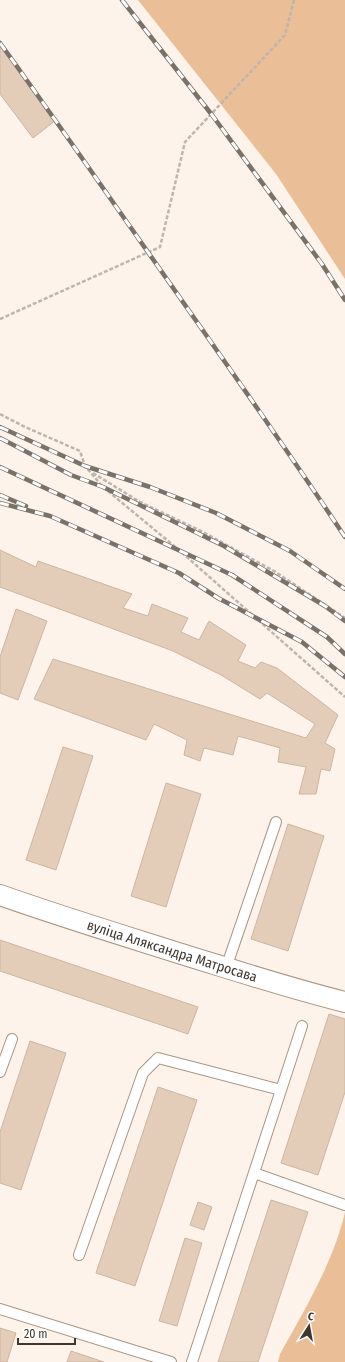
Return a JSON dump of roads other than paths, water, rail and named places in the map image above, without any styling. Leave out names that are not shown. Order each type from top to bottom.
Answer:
[{"type":"street","name":"вуліца Аляксандра Матросава","points":[[0,895],[49,913],[226,968],[312,994],[345,1002]]},
{"type":"lane","points":[[226,968],[276,822]]},
{"type":"lane","points":[[192,1362],[302,1026]]},
{"type":"lane","points":[[0,1072],[12,1039]]},
{"type":"lane","points":[[79,1255],[143,1073],[158,1058],[281,1090]]},
{"type":"lane","points":[[254,1173],[345,1205]]},
{"type":"lane","points":[[0,1309],[172,1362]]},
{"type":"railway","points":[[122,0],[212,115],[322,264],[345,300]]},
{"type":"railway","points":[[0,43],[228,366],[345,537]]},
{"type":"railway","points":[[0,427],[85,466],[150,487],[216,513],[290,551],[345,589]]},
{"type":"railway","points":[[0,438],[71,475],[103,487],[224,546],[325,606],[345,621]]},
{"type":"railway","points":[[0,467],[232,575],[327,637],[345,654]]},
{"type":"railway","points":[[0,495],[26,506]]},
{"type":"railway","points":[[0,503],[50,516],[179,573],[218,598],[302,642],[345,677]]}]
